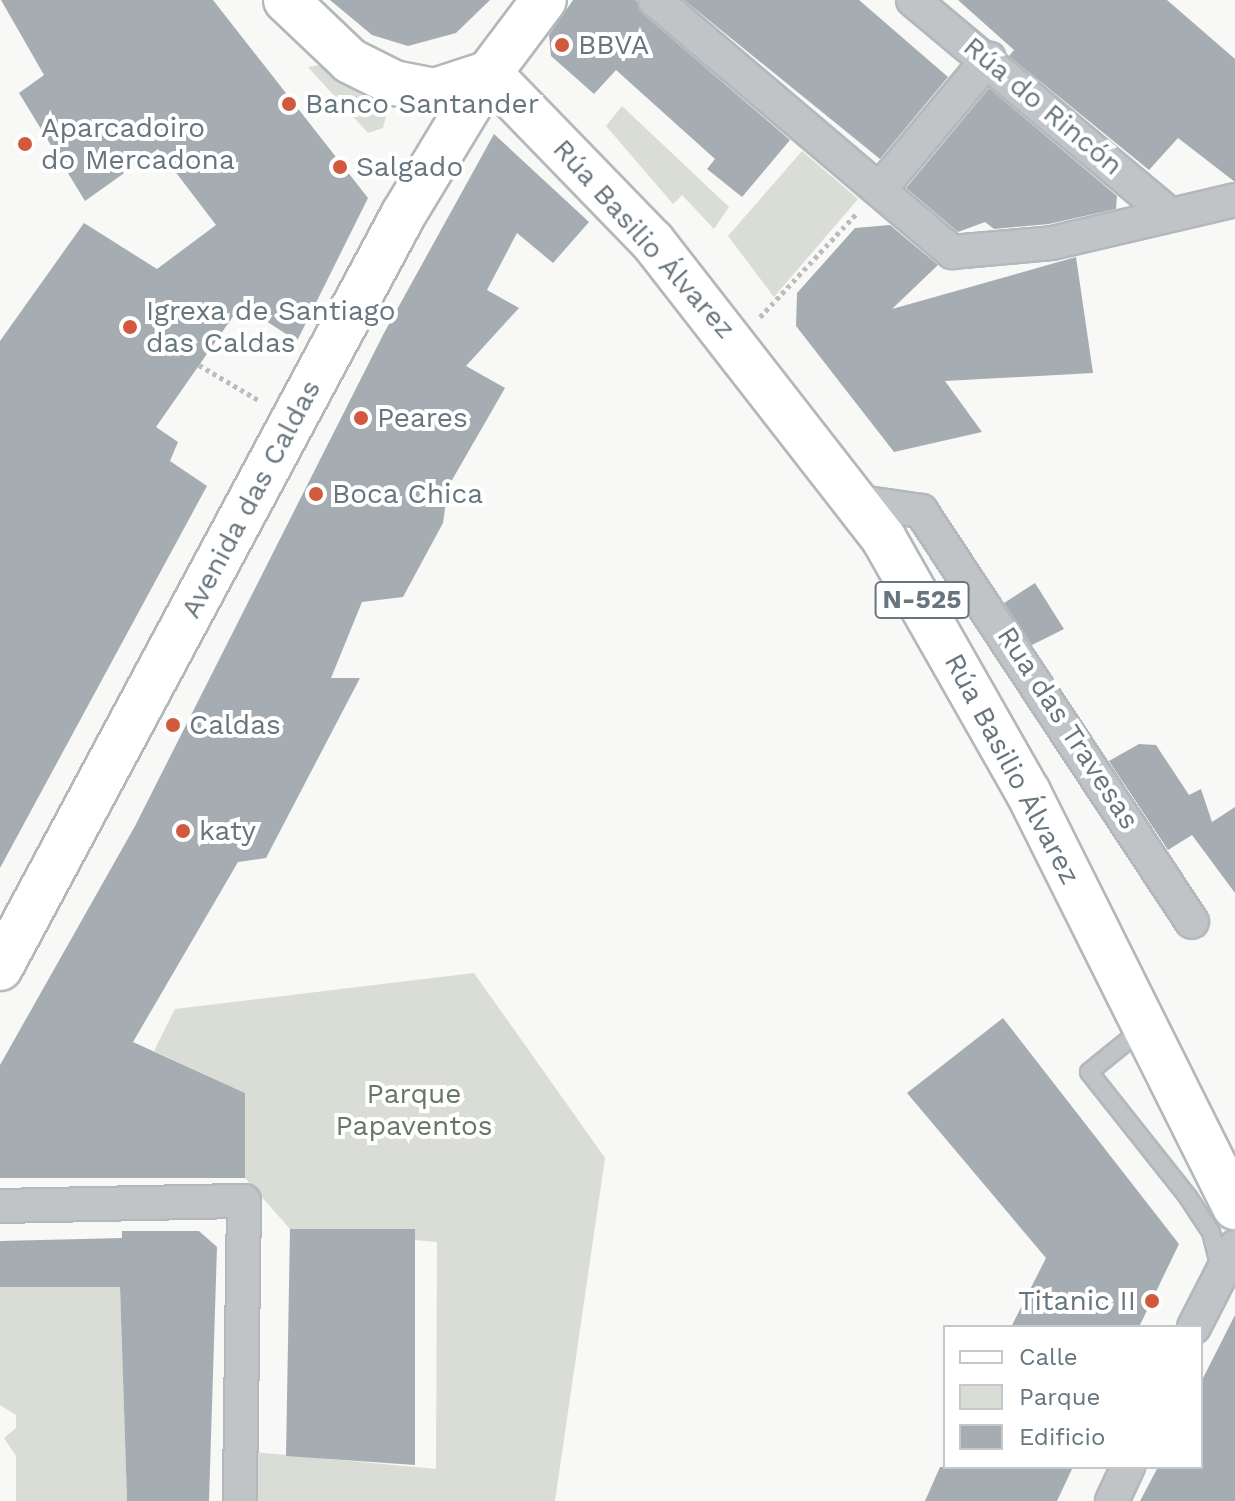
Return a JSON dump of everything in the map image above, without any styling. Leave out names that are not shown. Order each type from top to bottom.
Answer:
[{"type":"main road","points":[[286,0],[332,48],[394,83],[452,90],[489,73]]},
{"type":"main road","name":"Avenida das Caldas","points":[[0,968],[312,382],[489,73],[544,0]]},
{"type":"main road","name":"Rúa Basilio Álvarez","points":[[489,73],[653,242],[737,342],[859,502],[964,671],[1235,1207]]},
{"type":"street","points":[[655,0],[952,252],[1052,243],[1235,200]]},
{"type":"street","name":"Rúa do Rincón","points":[[913,0],[989,58],[1170,215]]},
{"type":"street","points":[[880,189],[989,58]]},
{"type":"street","name":"Rua das Travesas","points":[[859,502],[921,511],[1192,922]]},
{"type":"street","points":[[0,1206],[244,1201],[240,1501]]},
{"type":"street","points":[[1195,1325],[1228,1258]]},
{"type":"street","points":[[1112,1501],[1127,1469]]},
{"type":"lane","points":[[1144,1028],[1089,1072],[1188,1197],[1228,1258]]},
{"type":"path","points":[[737,342],[880,189]]},
{"type":"path","points":[[199,365],[261,402]]},
{"type":"green space","points":[[319,65],[389,103],[383,128],[368,133],[308,67]]},
{"type":"green space","points":[[622,106],[729,207],[714,229],[682,195],[673,204],[606,126]]},
{"type":"green space","points":[[802,151],[858,199],[774,297],[728,236]]},
{"type":"green space","name":"Parque Papaventos","points":[[474,973],[605,1158],[555,1501],[252,1501],[254,1452],[436,1469],[437,1242],[290,1229],[245,1178],[245,1093],[154,1051],[175,1009]]},
{"type":"green space","points":[[0,1287],[120,1287],[127,1501],[16,1501],[16,1456],[4,1438],[16,1428],[16,1415],[0,1405]]},
{"type":"building","points":[[1,0],[213,0],[368,198],[297,341],[241,305],[156,427],[178,442],[170,461],[207,486],[0,868],[0,341],[84,223],[157,269],[216,225],[158,149],[85,201],[19,93],[44,75]]},
{"type":"building","points":[[330,0],[490,0],[456,33],[408,46],[372,35]]},
{"type":"building","points":[[573,0],[636,0],[643,14],[790,140],[742,197],[707,169],[715,159],[616,70],[594,94],[551,56],[549,35]]},
{"type":"building","points":[[684,0],[859,0],[948,77],[880,159]]},
{"type":"building","points":[[958,0],[1167,0],[1235,59],[1235,182],[1178,138],[1149,170],[1009,56],[1014,50]]},
{"type":"building","points":[[989,88],[1117,196],[1116,209],[1049,224],[994,229],[985,222],[958,232],[906,188]]},
{"type":"building","points":[[494,134],[589,222],[553,263],[517,233],[487,290],[519,308],[466,366],[505,388],[448,487],[443,523],[403,597],[362,602],[331,678],[360,678],[266,858],[238,862],[133,1042],[245,1093],[245,1178],[0,1178],[0,1065],[135,826],[384,333]]},
{"type":"building","points":[[890,225],[938,265],[892,309],[1076,257],[1093,373],[945,381],[982,432],[894,452],[796,326],[797,293],[855,228]]},
{"type":"building","points":[[1035,583],[1064,629],[1032,645],[1004,603]]},
{"type":"building","points":[[1139,744],[1156,745],[1189,795],[1201,789],[1212,822],[1235,807],[1235,893],[1192,835],[1168,850],[1109,761]]},
{"type":"building","points":[[1003,1018],[1179,1244],[1140,1325],[1012,1325],[1046,1258],[907,1093]]},
{"type":"building","points":[[290,1229],[415,1229],[415,1465],[286,1456]]},
{"type":"building","points":[[122,1231],[199,1231],[217,1247],[209,1501],[127,1501],[120,1287],[0,1287],[0,1241],[122,1238]]},
{"type":"building","points":[[1235,1315],[1235,1501],[1140,1501],[1157,1469],[1203,1469],[1203,1378]]},
{"type":"building","points":[[940,1467],[1072,1469],[1057,1501],[925,1501]]},
{"type":"place","name":"BBVA","points":[[562,45]]},
{"type":"place","name":"Banco Santander","points":[[289,104]]},
{"type":"place","name":"Aparcadoiro do Mercadona","points":[[25,144]]},
{"type":"place","name":"Salgado","points":[[340,167]]},
{"type":"place","name":"Igrexa de Santiago das Caldas","points":[[130,327]]},
{"type":"place","name":"Peares","points":[[361,418]]},
{"type":"place","name":"Boca Chica","points":[[316,494]]},
{"type":"place","name":"Caldas","points":[[173,725]]},
{"type":"place","name":"katy","points":[[183,831]]},
{"type":"place","name":"Titanic II","points":[[1152,1301]]}]
